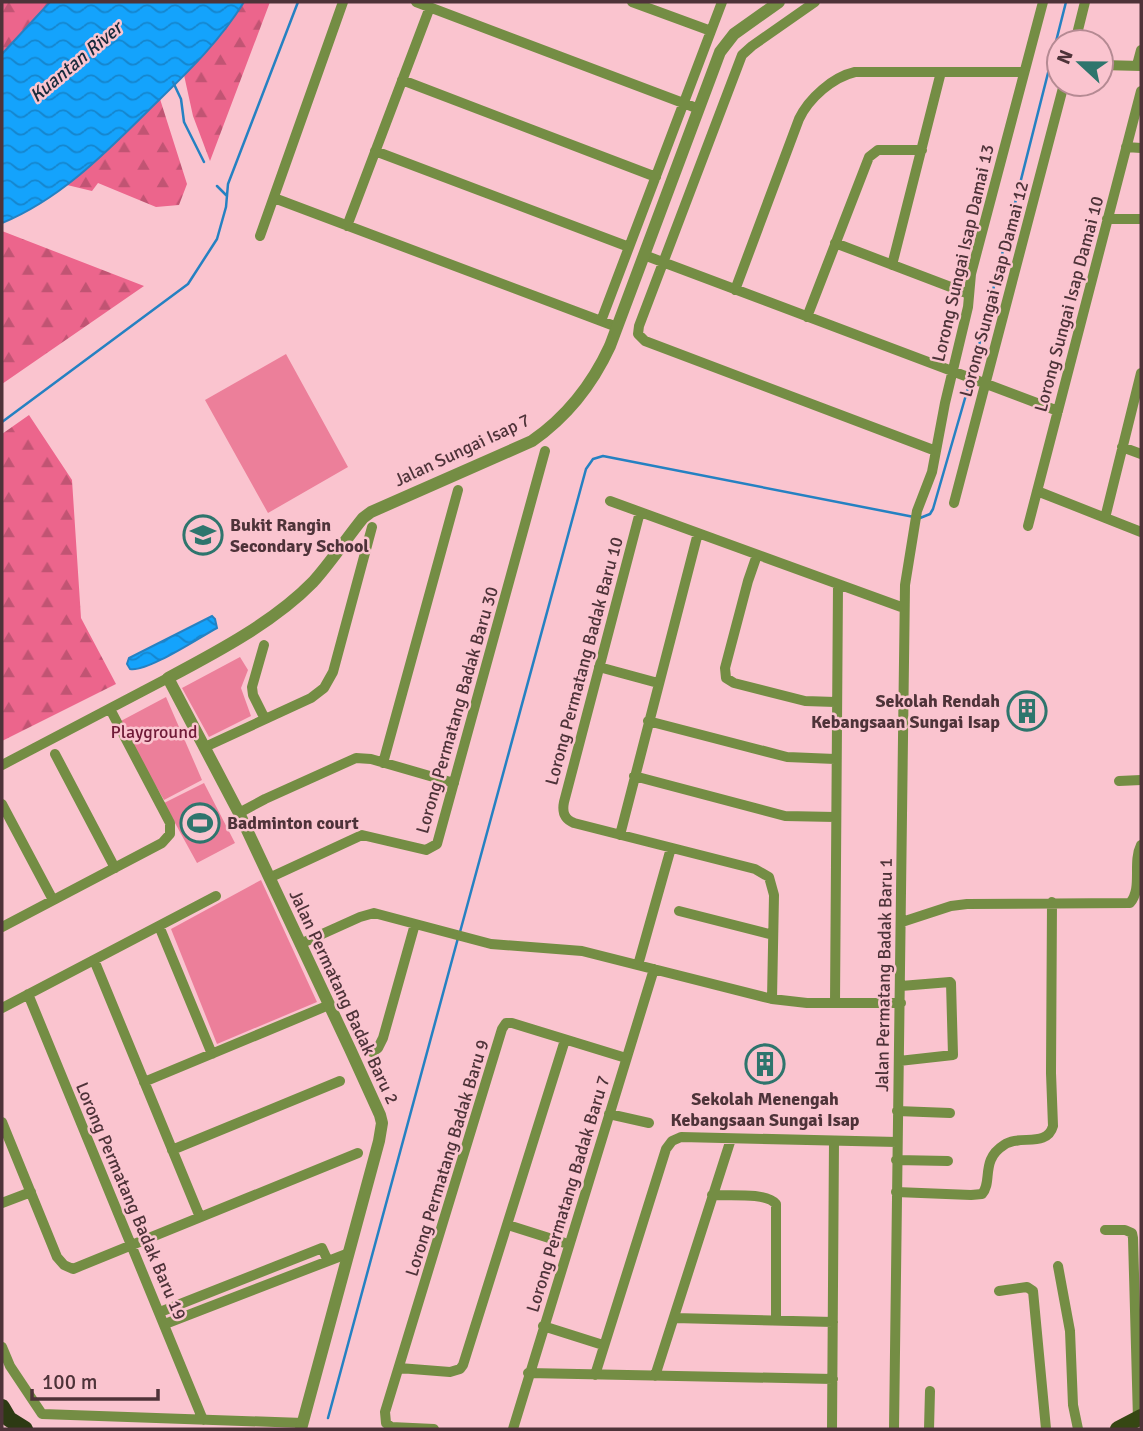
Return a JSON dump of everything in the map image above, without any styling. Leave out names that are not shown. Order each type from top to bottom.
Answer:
[{"type":"highway","points":[[2,1406],[9,1419],[24,1429]]},
{"type":"main road","points":[[1118,1429],[1140,1418]]},
{"type":"street","points":[[260,236],[343,2]]},
{"type":"street","points":[[416,2],[699,109]]},
{"type":"street","points":[[632,2],[711,31]]},
{"type":"street","points":[[601,321],[722,2]]},
{"type":"street","name":"Jalan Sungai Isap 7","points":[[169,678],[234,642],[303,591],[363,518],[371,512],[518,448],[544,433],[565,415],[594,377],[617,327],[720,52],[728,39],[779,2]]},
{"type":"street","points":[[815,2],[742,55],[637,330],[640,338],[936,450]]},
{"type":"street","name":"Lorong Sungai Isap Damai 13","points":[[914,523],[927,490],[968,307],[971,274],[1043,2]]},
{"type":"street","points":[[1078,28],[1084,2]]},
{"type":"street","points":[[347,226],[430,7]]},
{"type":"street","points":[[1115,65],[1139,65],[1141,50]]},
{"type":"street","points":[[734,290],[799,119],[810,100],[842,76],[855,72],[1023,72]]},
{"type":"street","points":[[892,265],[942,72]]},
{"type":"street","points":[[402,80],[656,177]]},
{"type":"street","name":"Lorong Sungai Isap Damai 10","points":[[1028,526],[1141,90]]},
{"type":"street","name":"Lorong Sungai Isap Damai 12","points":[[954,503],[1060,98]]},
{"type":"street","points":[[1126,148],[1141,148]]},
{"type":"street","points":[[807,317],[863,169],[873,153],[884,150],[922,150]]},
{"type":"street","points":[[375,151],[629,247]]},
{"type":"street","points":[[274,198],[617,327]]},
{"type":"street","points":[[1107,219],[1141,219]]},
{"type":"street","points":[[835,243],[969,294]]},
{"type":"street","points":[[643,255],[1058,411]]},
{"type":"street","points":[[1105,518],[1141,373]]},
{"type":"street","points":[[1122,447],[1141,454]]},
{"type":"street","name":"Lorong Permatang Badak Baru 30","points":[[269,878],[362,835],[426,850],[437,844],[545,451]]},
{"type":"street","points":[[383,763],[458,490]]},
{"type":"street","points":[[1037,491],[1141,532]]},
{"type":"street","points":[[610,501],[904,608]]},
{"type":"street","name":"Lorong Permatang Badak Baru 10","points":[[640,512],[563,813],[574,823],[765,874],[772,881],[773,888],[772,999]]},
{"type":"street","name":"Jalan Permatang Badak Baru 1","points":[[894,1429],[904,608],[914,523]]},
{"type":"street","points":[[205,747],[312,698],[324,688],[329,681],[372,527]]},
{"type":"street","points":[[620,835],[698,533]]},
{"type":"street","points":[[757,555],[725,668],[726,678],[734,683],[805,701],[835,702]]},
{"type":"street","points":[[835,1003],[835,702],[838,585]]},
{"type":"street","points":[[264,645],[252,687],[265,719]]},
{"type":"street","points":[[599,667],[658,683]]},
{"type":"street","points":[[2,765],[169,678]]},
{"type":"street","name":"Jalan Permatang Badak Baru 2","points":[[169,678],[239,813],[382,1123],[302,1426]]},
{"type":"street","points":[[2,927],[162,843],[170,834],[171,829],[110,709]]},
{"type":"street","points":[[648,721],[787,757],[835,759]]},
{"type":"street","points":[[55,754],[115,868]]},
{"type":"street","points":[[239,813],[349,760],[363,757],[454,783]]},
{"type":"street","points":[[634,776],[785,816],[835,817]]},
{"type":"street","points":[[1119,780],[1141,780]]},
{"type":"street","points":[[2,804],[53,900]]},
{"type":"street","points":[[902,922],[951,906],[967,904],[1130,903],[1137,893],[1137,856],[1141,845]]},
{"type":"street","points":[[638,965],[671,848]]},
{"type":"street","points":[[2,1008],[216,896]]},
{"type":"street","points":[[896,1192],[982,1194],[987,1187],[989,1162],[1003,1145],[1044,1138],[1051,1132],[1052,902]]},
{"type":"street","points":[[679,911],[773,935]]},
{"type":"street","points":[[300,944],[367,914],[380,914],[491,944],[582,951],[772,999],[901,1003]]},
{"type":"street","points":[[372,1052],[378,1048],[383,1038],[415,924]]},
{"type":"street","points":[[159,926],[212,1054]]},
{"type":"street","points":[[94,960],[200,1217]]},
{"type":"street","name":"Lorong Permatang Badak Baru 7","points":[[513,1429],[654,969]]},
{"type":"street","points":[[899,1061],[953,1055],[950,982],[901,986]]},
{"type":"street","name":"Lorong Permatang Badak Baru 19","points":[[28,994],[203,1420]]},
{"type":"street","points":[[144,1082],[329,1005]]},
{"type":"street","name":"Lorong Permatang Badak Baru 9","points":[[434,1429],[396,1428],[386,1423],[385,1412],[502,1029],[506,1023],[512,1023],[626,1058]]},
{"type":"street","points":[[399,1368],[450,1372],[460,1369],[466,1359],[565,1040]]},
{"type":"street","points":[[172,1150],[340,1081]]},
{"type":"street","points":[[897,1111],[950,1113]]},
{"type":"street","points":[[609,1114],[649,1123]]},
{"type":"street","points":[[2,1122],[57,1257],[68,1268],[78,1268],[358,1153]]},
{"type":"street","points":[[595,1375],[668,1144],[681,1137],[897,1142]]},
{"type":"street","points":[[655,1376],[731,1139]]},
{"type":"street","points":[[832,1429],[834,1141]]},
{"type":"street","points":[[896,1160],[948,1161]]},
{"type":"street","points":[[2,1203],[31,1192]]},
{"type":"street","points":[[712,1195],[764,1197],[776,1204],[776,1321]]},
{"type":"street","points":[[508,1225],[568,1244]]},
{"type":"street","points":[[1105,1230],[1130,1231],[1133,1238],[1135,1367],[1140,1418]]},
{"type":"street","points":[[160,1312],[322,1248],[328,1261]]},
{"type":"street","points":[[165,1324],[349,1253]]},
{"type":"street","points":[[1058,1265],[1070,1331],[1073,1405],[1078,1429]]},
{"type":"street","points":[[999,1291],[1027,1287],[1031,1287],[1033,1291],[1046,1429]]},
{"type":"street","points":[[674,1318],[833,1322]]},
{"type":"street","points":[[543,1326],[604,1345]]},
{"type":"street","points":[[2,1346],[10,1366],[42,1414],[302,1426]]},
{"type":"street","points":[[528,1373],[833,1379]]},
{"type":"street","points":[[929,1429],[930,1391]]},
{"type":"green space","points":[[2,2],[50,2],[2,54]]},
{"type":"green space","points":[[244,2],[270,2],[210,161],[193,116],[184,75],[222,34]]},
{"type":"green space","points":[[160,99],[187,184],[179,205],[156,207],[98,183],[92,191],[67,185]]},
{"type":"green space","points":[[2,231],[144,286],[2,384]]},
{"type":"green space","points":[[286,354],[348,467],[268,513],[205,400]]},
{"type":"green space","points":[[29,415],[72,480],[81,618],[116,684],[2,741],[2,434]]},
{"type":"green space","name":"Playground","points":[[240,657],[248,670],[241,688],[251,716],[209,737],[182,688]]},
{"type":"green space","name":"Playground","points":[[166,697],[202,780],[164,800],[119,722]]},
{"type":"green space","name":"Badminton court","points":[[204,783],[235,843],[197,863],[164,803]]},
{"type":"green space","points":[[261,880],[317,1002],[217,1044],[171,929]]},
{"type":"water","name":"Kuantan River","points":[[50,2],[244,2],[226,29],[205,53],[106,152],[47,199],[2,223],[2,54]]},
{"type":"water","points":[[212,616],[217,628],[148,666],[130,669],[127,664],[129,658]]},
{"type":"waterway","points":[[2,422],[188,284],[217,239],[226,207],[228,184],[298,2]]},
{"type":"waterway","points":[[973,369],[1066,2]]},
{"type":"waterway","points":[[173,82],[181,99],[184,122],[204,162]]},
{"type":"waterway","points":[[217,186],[227,196]]},
{"type":"waterway","points":[[920,518],[930,514],[933,509],[968,388]]},
{"type":"waterway","points":[[460,932],[586,469],[593,459],[603,456],[914,517]]},
{"type":"waterway","points":[[328,1418],[458,938]]},
{"type":"place","name":"Bukit Rangin Secondary School","points":[[203,535]]},
{"type":"place","name":"Sekolah Rendah Kebangsaan Sungai Isap","points":[[1027,711]]},
{"type":"place","name":"Badminton court","points":[[200,823]]},
{"type":"place","name":"Sekolah Menengah Kebangsaan Sungai Isap","points":[[765,1064]]}]
